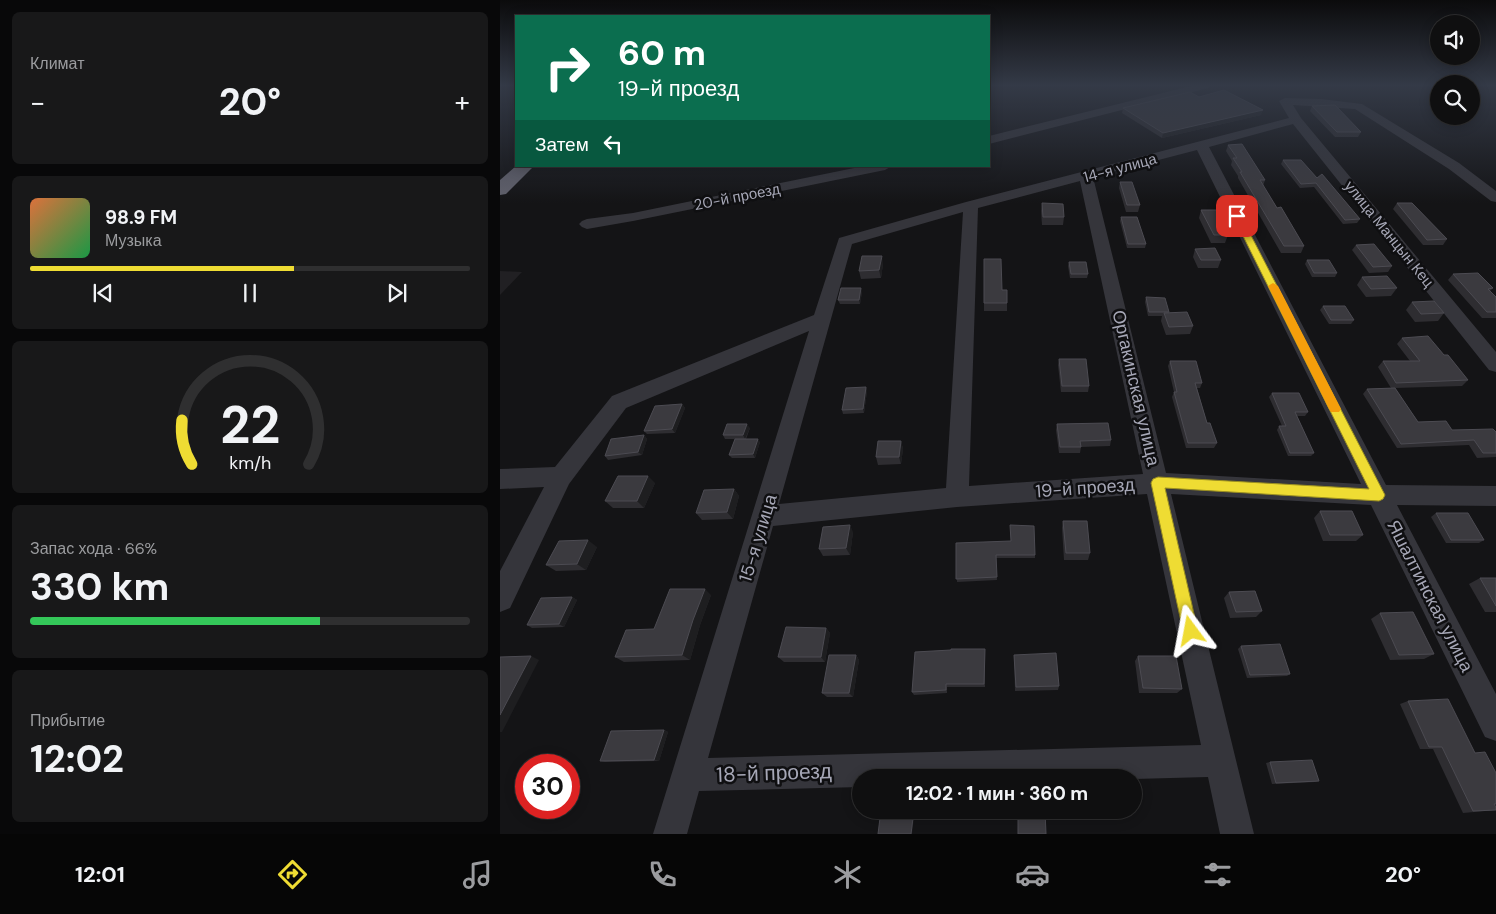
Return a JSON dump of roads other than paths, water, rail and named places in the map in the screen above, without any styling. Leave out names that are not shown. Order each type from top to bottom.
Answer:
[{"type":"highway","points":[[500,167],[515,158]]},
{"type":"highway","points":[[500,190],[525,167]]},
{"type":"street","points":[[990,140],[1049,125]]},
{"type":"street","name":"14-я улица","points":[[844,241],[971,205],[1086,177],[1278,125]]},
{"type":"street","name":"улица Манцын Кец","points":[[1300,125],[1496,365]]},
{"type":"street","name":"улица Манцын Кец","points":[[1387,125],[1454,166],[1496,198]]},
{"type":"street","name":"Яшалтинская улица","points":[[1202,146],[1496,726]]},
{"type":"street","name":"20-й проезд","points":[[587,224],[633,217],[880,167]]},
{"type":"street","name":"Оргакинская улица","points":[[1086,177],[1158,483],[1237,834]]},
{"type":"street","points":[[957,497],[971,205]]},
{"type":"street","name":"15-я улица","points":[[670,834],[823,318],[844,241]]},
{"type":"street","points":[[500,599],[561,477],[619,402],[823,318]]},
{"type":"street","points":[[500,479],[561,477]]},
{"type":"street","name":"19-й проезд","points":[[764,516],[957,497],[1158,483],[1379,495],[1496,496]]},
{"type":"street","name":"18-й проезд","points":[[687,775],[1220,761]]}]
